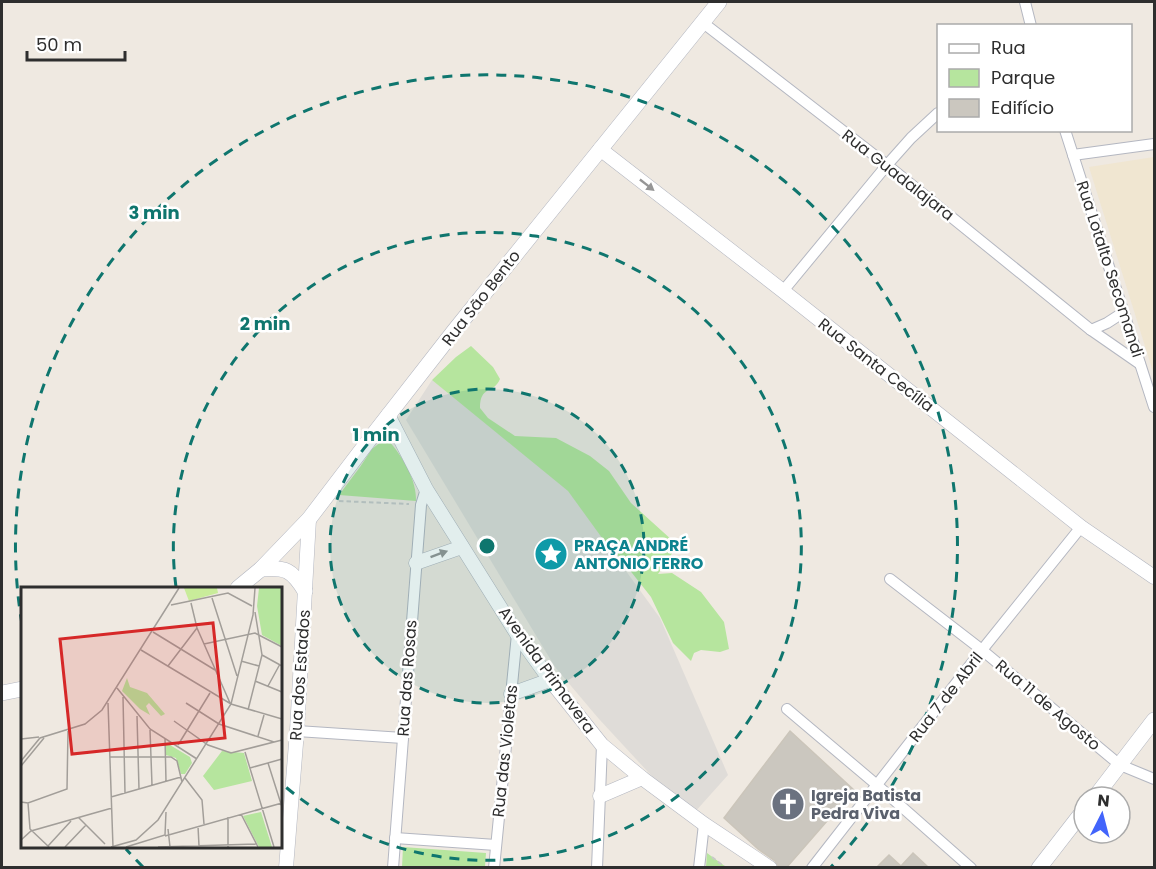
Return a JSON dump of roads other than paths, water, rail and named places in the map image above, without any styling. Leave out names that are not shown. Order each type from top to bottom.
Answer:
[{"type":"main road","name":"Rua São Bento","points":[[239,587],[261,569],[309,519],[388,415],[719,2]]},
{"type":"main road","points":[[261,569],[288,570],[305,591]]},
{"type":"main road","points":[[2,693],[21,689]]},
{"type":"main road","points":[[1104,785],[1155,720]]},
{"type":"main road","points":[[1039,867],[1072,825]]},
{"type":"street","points":[[1025,2],[1030,24]]},
{"type":"street","name":"Rua Guadalajara","points":[[702,22],[887,165],[1091,330],[1140,364]]},
{"type":"street","points":[[783,291],[887,165],[911,138],[937,115]]},
{"type":"street","name":"Rua Lotalto Secomandi","points":[[1066,132],[1155,407]]},
{"type":"street","points":[[1073,155],[1155,144]]},
{"type":"street","name":"Rua Santa Cecília","points":[[600,149],[1081,527],[1155,577]]},
{"type":"street","points":[[1091,330],[1124,312]]},
{"type":"street","name":"Avenida Primavera","points":[[388,415],[426,489],[516,634],[602,745],[704,824],[770,867]]},
{"type":"street","name":"Rua das Rosas","points":[[393,867],[420,505],[426,489]]},
{"type":"street","name":"Rua dos Estados","points":[[286,867],[297,731],[309,519]]},
{"type":"street","name":"Rua 7 de Abril","points":[[812,867],[1081,527]]},
{"type":"street","points":[[416,563],[462,547]]},
{"type":"street","name":"Rua 11 de Agosto","points":[[890,579],[982,650],[1120,765],[1155,779]]},
{"type":"street","name":"Rua das Violetas","points":[[494,867],[516,634]]},
{"type":"street","points":[[511,694],[550,680]]},
{"type":"street","points":[[787,709],[971,867]]},
{"type":"street","points":[[297,731],[403,738]]},
{"type":"street","points":[[597,867],[602,745]]},
{"type":"street","points":[[600,796],[642,778]]},
{"type":"street","points":[[699,867],[704,824]]},
{"type":"street","points":[[395,838],[496,844]]},
{"type":"place","name":"PRAÇA ANDRÉ ANTONIO FERRO","points":[[551,554]]},
{"type":"place","name":"Igreja Batista Pedra Viva","points":[[788,804]]}]
